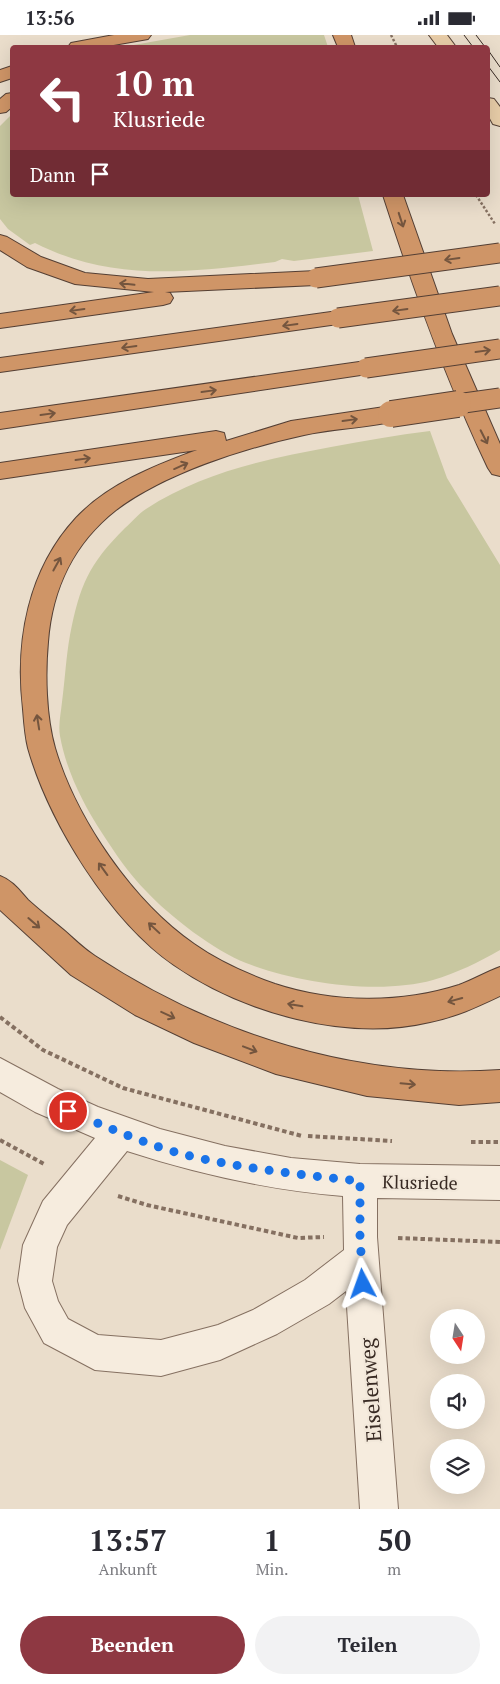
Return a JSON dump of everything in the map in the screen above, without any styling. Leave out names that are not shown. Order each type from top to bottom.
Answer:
[{"type":"highway","points":[[88,45],[142,35]]},
{"type":"highway","points":[[0,108],[10,100]]},
{"type":"highway","points":[[394,197],[445,344],[475,419],[500,468]]},
{"type":"highway","points":[[0,241],[34,262],[82,279],[148,286],[316,277]]},
{"type":"highway","points":[[0,321],[500,253]]},
{"type":"highway","points":[[0,365],[500,296]]},
{"type":"highway","points":[[0,421],[500,349]]},
{"type":"highway","points":[[0,471],[500,398]]},
{"type":"highway","points":[[308,426],[201,457],[138,485],[106,505],[70,540],[48,581],[34,631],[32,686],[42,748],[64,803],[95,857],[132,908],[180,952],[231,982],[287,1003],[346,1014],[413,1012],[478,993],[500,981]]},
{"type":"highway","points":[[0,889],[18,909],[82,965],[146,1005],[204,1032],[276,1059],[367,1080],[459,1089],[500,1086]]},
{"type":"main road","points":[[490,106],[500,120]]},
{"type":"street","name":"Klusriede","points":[[0,1074],[51,1104],[121,1133],[188,1155],[264,1171],[360,1181],[500,1183]]},
{"type":"street","points":[[121,1133],[55,1213],[40,1245],[35,1281],[42,1308],[56,1331],[94,1352],[161,1358],[220,1342],[265,1322],[317,1292],[361,1248]]},
{"type":"street","name":"Eiselenweg","points":[[360,1181],[361,1248],[378,1509]]},
{"type":"path","points":[[477,197],[495,224]]},
{"type":"path","points":[[0,1017],[43,1050],[123,1088],[301,1135],[396,1141]]},
{"type":"path","points":[[0,1140],[79,1183],[147,1205],[298,1238],[361,1248],[500,1242]]},
{"type":"path","points":[[462,1142],[500,1141]]},
{"type":"green space","points":[[190,35],[324,35],[327,45],[134,45]]},
{"type":"green space","points":[[10,116],[10,197],[359,197],[373,251],[294,261],[282,259],[275,262],[213,269],[153,271],[123,269],[94,264],[65,256],[35,243],[30,245],[8,229],[0,219],[0,126]]},
{"type":"green space","points":[[430,431],[447,478],[500,565],[500,950],[468,967],[433,980],[412,984],[388,986],[339,985],[267,970],[246,963],[207,942],[156,901],[112,848],[82,799],[66,761],[59,728],[69,643],[78,602],[87,577],[112,541],[140,513],[167,496],[212,477],[258,462],[368,440]]},
{"type":"green space","points":[[0,1160],[28,1175],[0,1250]]},
{"type":"tram line","points":[[464,35],[472,45]]},
{"type":"tram line","points":[[476,35],[484,45]]},
{"type":"tram line","points":[[490,53],[500,67]]},
{"type":"tram line","points":[[490,69],[500,82]]},
{"type":"route","points":[[68,1111],[121,1133],[188,1155],[264,1171],[360,1181],[360,1237],[363,1284]]}]
